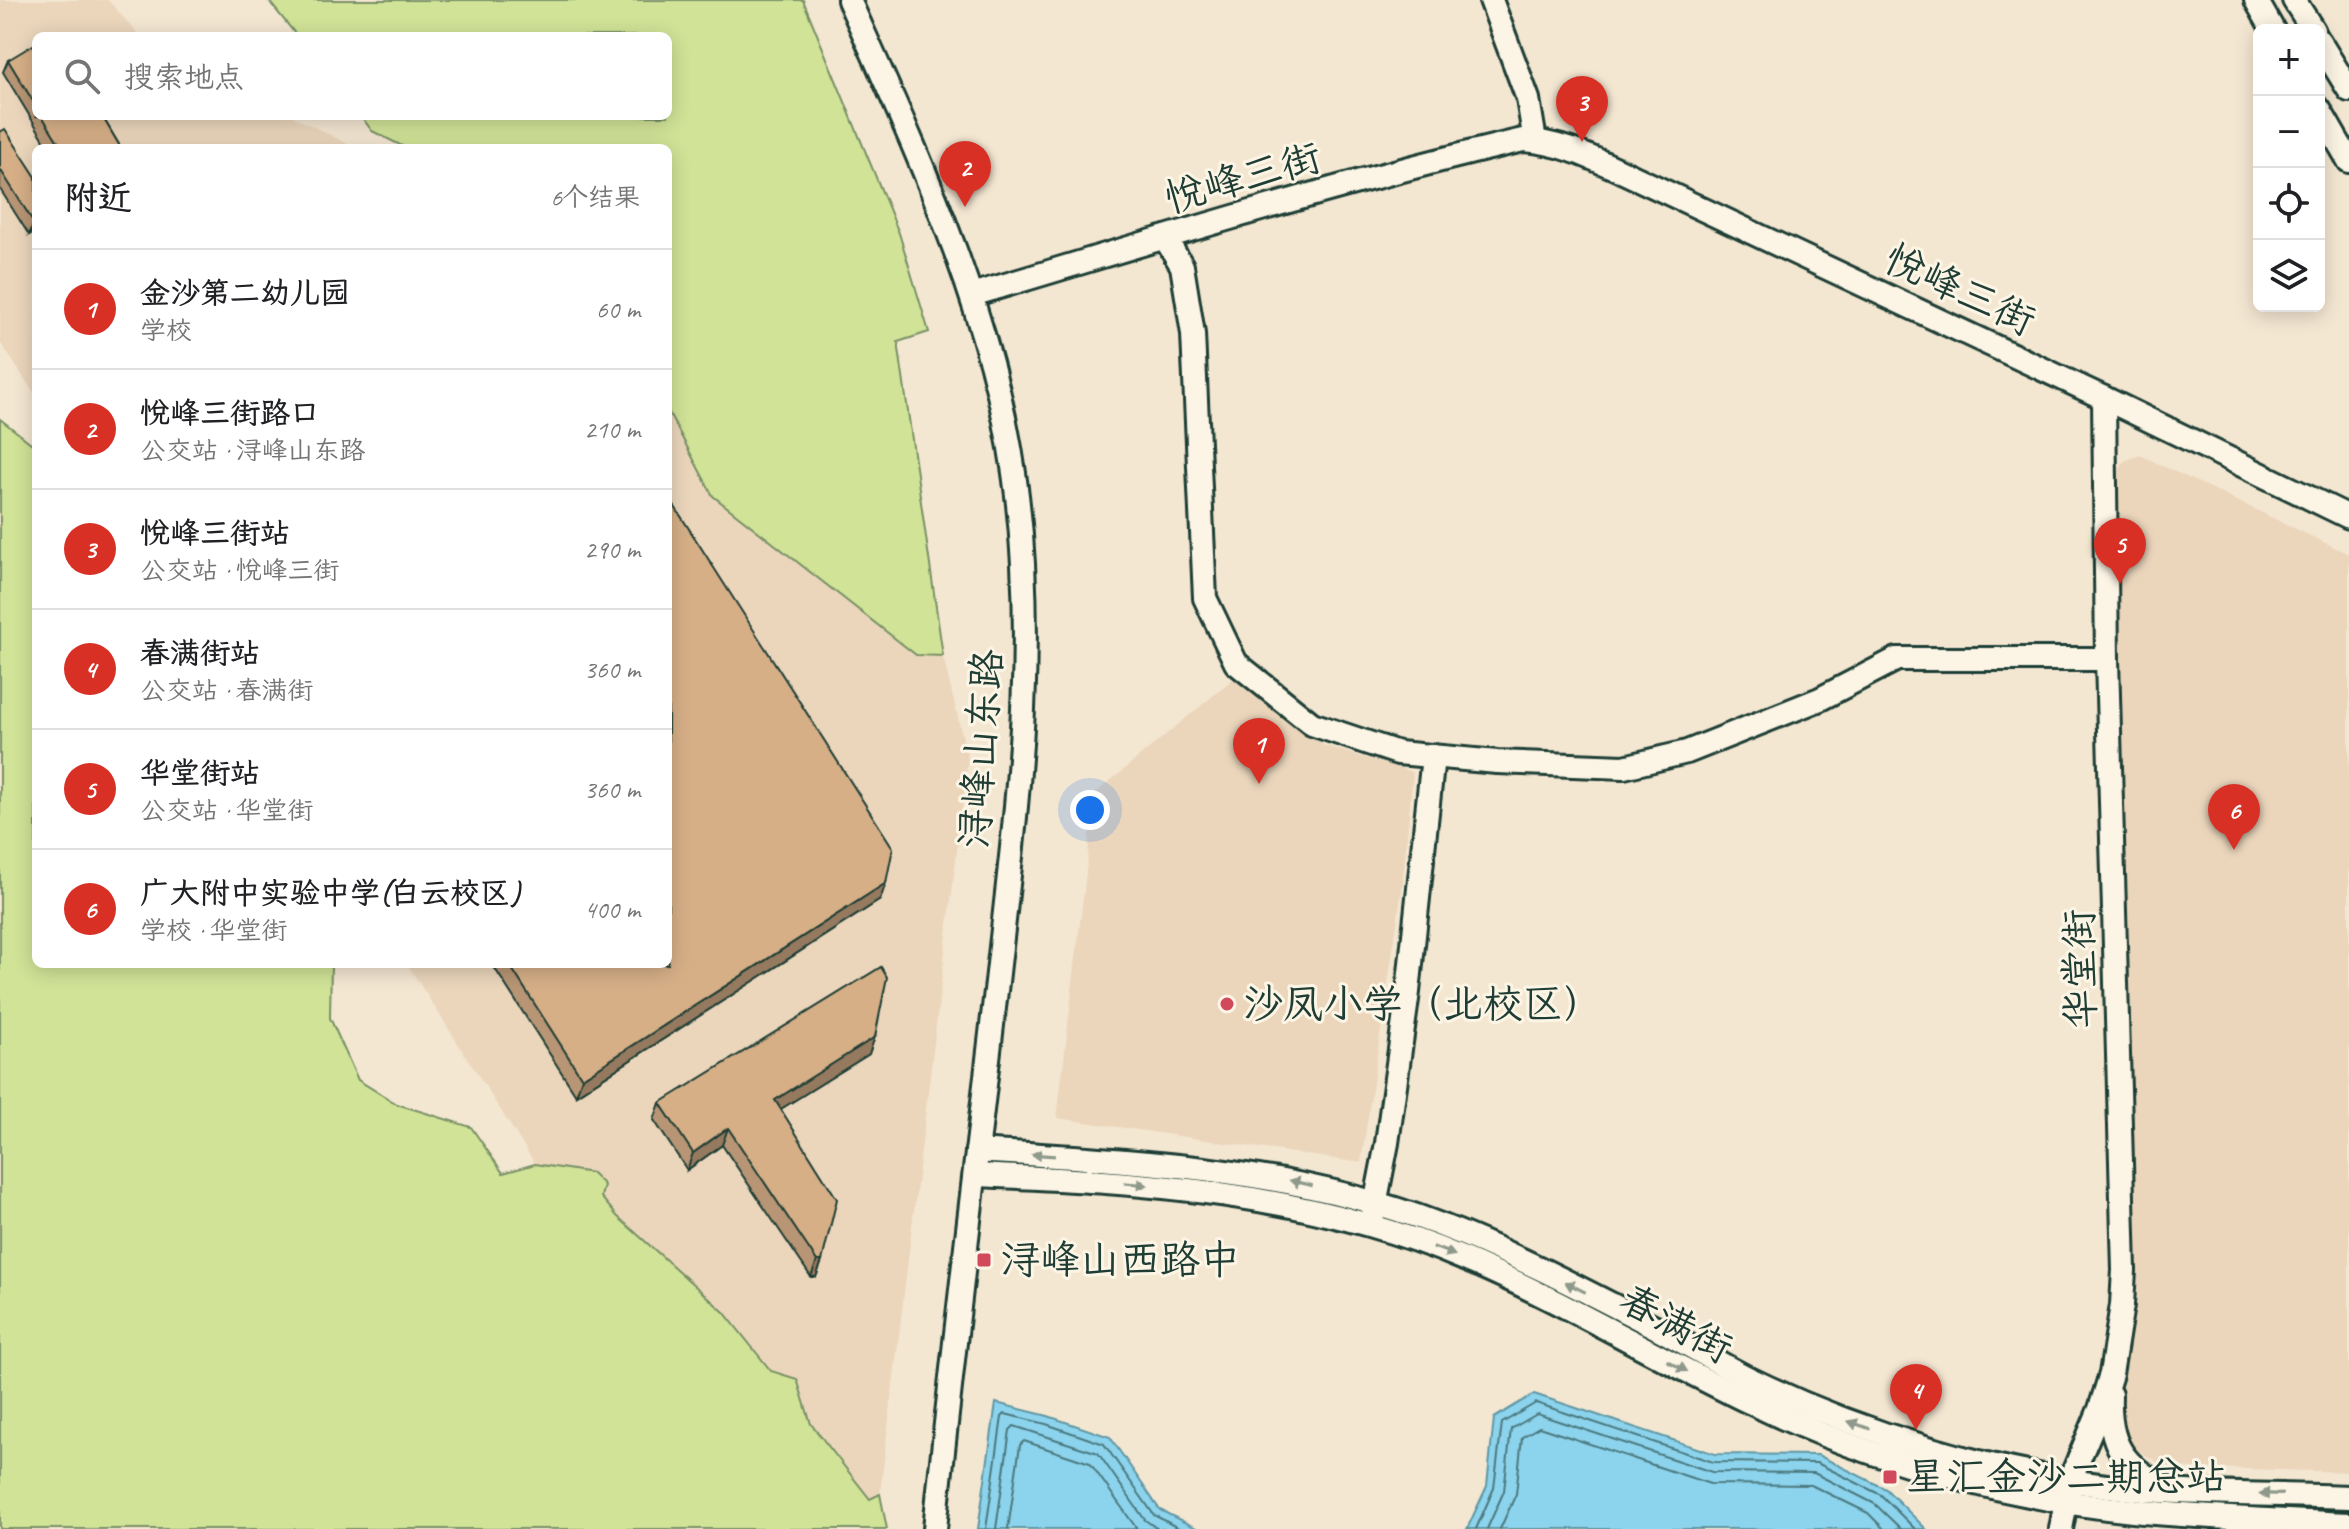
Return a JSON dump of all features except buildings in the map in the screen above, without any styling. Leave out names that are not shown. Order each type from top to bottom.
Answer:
[{"type":"street","name":"浔峰山东路","points":[[849,0],[920,158],[972,295],[999,397],[1014,471],[1021,528],[1026,666],[1017,799],[935,1529]]},
{"type":"street","points":[[1491,0],[1528,99],[1535,141]]},
{"type":"street","points":[[2256,0],[2270,24]]},
{"type":"street","points":[[2294,0],[2309,24]]},
{"type":"street","points":[[2325,51],[2349,90]]},
{"type":"street","points":[[2325,119],[2349,161]]},
{"type":"street","name":"悦峰三街","points":[[972,295],[1403,171],[1523,140],[1535,141],[1568,148],[1617,169],[2349,517]]},
{"type":"street","points":[[1165,238],[1182,266],[1193,334],[1205,598],[1236,663],[1312,724],[1398,753],[1624,767],[1702,746],[1820,699],[1897,659],[2107,659]]},
{"type":"street","name":"华堂街","points":[[2061,1529],[2068,1490],[2111,1374],[2122,1305],[2124,1227],[2107,659],[2104,398]]},
{"type":"street","points":[[1374,1214],[1408,992],[1433,756]]},
{"type":"street","name":"春满街","points":[[977,1151],[1207,1168],[1301,1183],[1374,1214],[1527,1288],[1790,1422],[1894,1460],[1999,1488],[2131,1488],[2349,1497]]},
{"type":"street","name":"春满街","points":[[975,1175],[1110,1181],[1374,1214]]},
{"type":"street","points":[[2111,1374],[2110,1414],[2121,1453],[2142,1476],[2170,1491]]},
{"type":"street","name":"春满街","points":[[2068,1490],[2131,1511],[2349,1524]]},
{"type":"shaded area","points":[[0,0],[108,0],[136,32],[32,32],[32,120],[300,120],[348,144],[32,144],[32,390],[0,342]]},
{"type":"shaded area","points":[[672,418],[677,426],[915,655],[943,656],[968,759],[880,1494],[870,1500],[811,1424],[797,1379],[771,1371],[724,1312],[617,1216],[601,1197],[604,1185],[591,1173],[535,1164],[410,968],[672,968]]},
{"type":"shaded area","points":[[2140,455],[2349,554],[2349,1472],[2165,1467],[2127,1444],[2118,1410],[2136,1277],[2126,1045],[2113,479],[2124,461]]},
{"type":"shaded area","name":"沙凤小学（北校区）","points":[[1233,679],[1323,745],[1413,772],[1402,890],[1361,1163],[1057,1118],[1092,796]]},
{"type":"green space","points":[[268,0],[803,0],[899,233],[929,332],[898,342],[943,656],[916,655],[713,496],[672,419],[672,144],[398,144],[372,131],[364,120],[672,120],[672,32],[294,32]]},
{"type":"green space","points":[[0,419],[32,444],[32,968],[331,968],[330,1018],[358,1080],[397,1104],[471,1127],[503,1173],[535,1164],[592,1173],[604,1185],[601,1197],[617,1216],[724,1312],[771,1371],[797,1379],[811,1424],[870,1499],[880,1494],[887,1529],[0,1529]]},
{"type":"water","points":[[1534,1394],[1715,1454],[1818,1455],[1886,1489],[1926,1529],[1467,1529],[1487,1486],[1494,1418]]},
{"type":"water","points":[[996,1403],[1048,1416],[1110,1437],[1160,1510],[1198,1529],[978,1529]]},
{"type":"place","name":"悦峰三街站","points":[[1582,142]]},
{"type":"place","name":"悦峰三街路口","points":[[965,207]]},
{"type":"place","name":"华堂街站","points":[[2120,584]]},
{"type":"place","name":"金沙第二幼儿园","points":[[1259,784]]},
{"type":"place","name":"广大附中实验中学(白云校区)","points":[[2234,850]]},
{"type":"place","name":"沙凤小学（北校区）","points":[[1227,1004]]},
{"type":"place","name":"浔峰山西路中","points":[[984,1260]]},
{"type":"place","name":"春满街站","points":[[1916,1430]]},
{"type":"place","name":"星汇金沙二期总站","points":[[1890,1477]]}]
